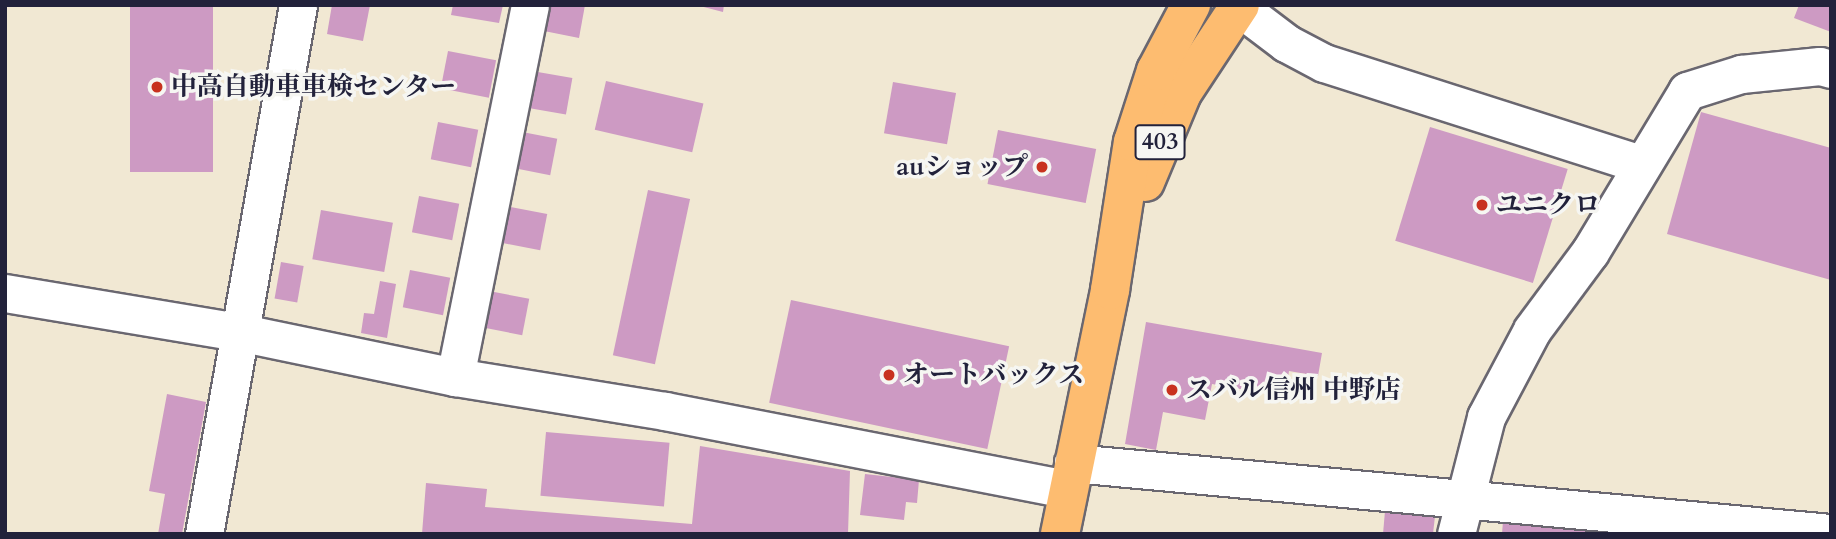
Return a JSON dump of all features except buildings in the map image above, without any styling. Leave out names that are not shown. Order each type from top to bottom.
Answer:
[{"type":"highway","name":"403","points":[[1060,534],[1110,290],[1142,111],[1170,39],[1191,5]]},
{"type":"highway","name":"403","points":[[1110,290],[1162,138],[1188,82],[1238,6]]},
{"type":"street","points":[[204,534],[238,332],[299,5]]},
{"type":"street","points":[[455,377],[530,5]]},
{"type":"street","points":[[1238,6],[1286,43],[1324,63],[1641,164]]},
{"type":"street","points":[[1461,517],[1486,417],[1532,330],[1590,252],[1687,91],[1741,74],[1820,66],[1831,69]]},
{"type":"street","points":[[5,293],[238,332],[455,377],[1071,476],[1461,517],[1831,533]]},
{"type":"place","name":"中高自動車車検センター","points":[[157,87]]},
{"type":"place","name":"auショップ","points":[[1042,167]]},
{"type":"place","name":"ユニクロ","points":[[1482,205]]},
{"type":"place","name":"オートバックス","points":[[889,375]]},
{"type":"place","name":"スバル信州 中野店","points":[[1172,390]]}]
